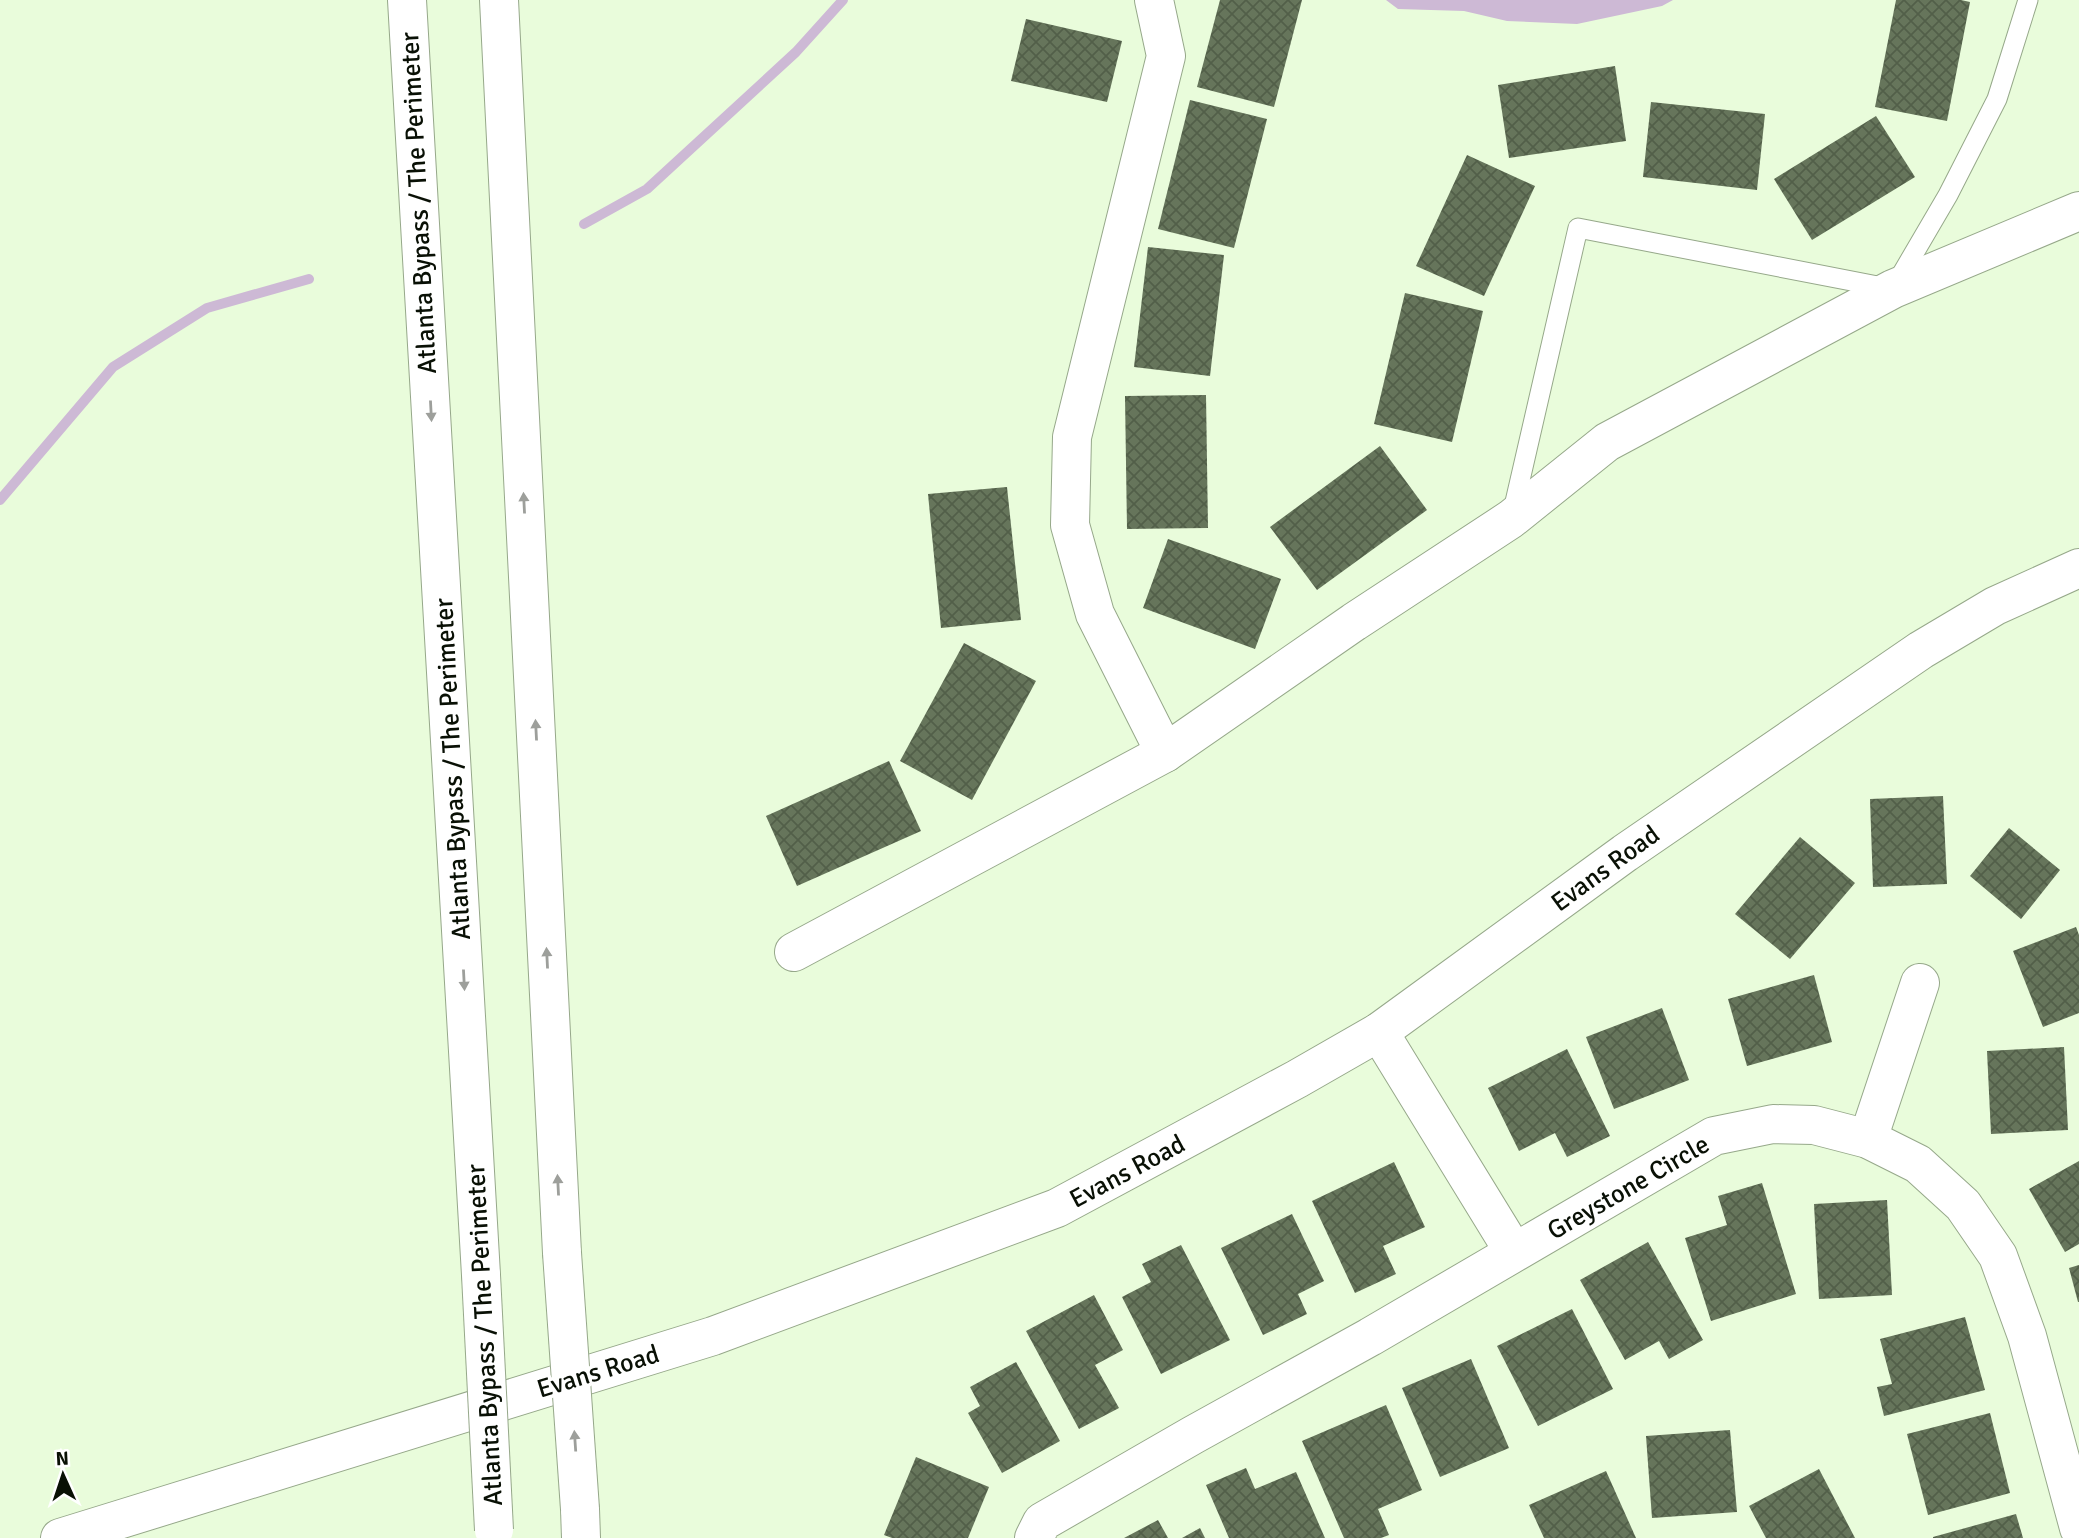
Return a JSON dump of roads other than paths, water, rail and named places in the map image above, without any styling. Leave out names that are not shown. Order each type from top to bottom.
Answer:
[{"type":"main road","name":"Atlanta Bypass / The Perimeter","points":[[407,0],[495,1534]]},
{"type":"main road","points":[[499,0],[562,1253],[580,1523]]},
{"type":"main road","points":[[1154,0],[1166,56],[1072,437],[1069,525],[1095,614],[1166,753]]},
{"type":"main road","points":[[794,952],[1166,753],[1354,622],[1511,519],[1607,442],[1893,289],[2079,211]]},
{"type":"main road","name":"Evans Road","points":[[60,1538],[713,1336],[1057,1208],[1380,1032],[1625,853],[1921,650],[1996,606],[2079,568]]},
{"type":"main road","points":[[1868,1139],[1920,983]]},
{"type":"main road","points":[[1380,1032],[1514,1252]]},
{"type":"main road","name":"Greystone Circle","points":[[1034,1538],[1042,1522],[1370,1337],[1714,1136],[1773,1124],[1814,1125],[1868,1139],[1918,1164],[1963,1205],[1998,1256],[2027,1336],[2079,1528]]},
{"type":"lane","points":[[1511,519],[1578,228],[1893,289],[1948,195],[1997,99],[2028,0]]},
{"type":"waterway","points":[[584,224],[647,189],[796,52],[843,0]]},
{"type":"waterway","points":[[0,500],[113,367],[207,308],[309,279]]}]
